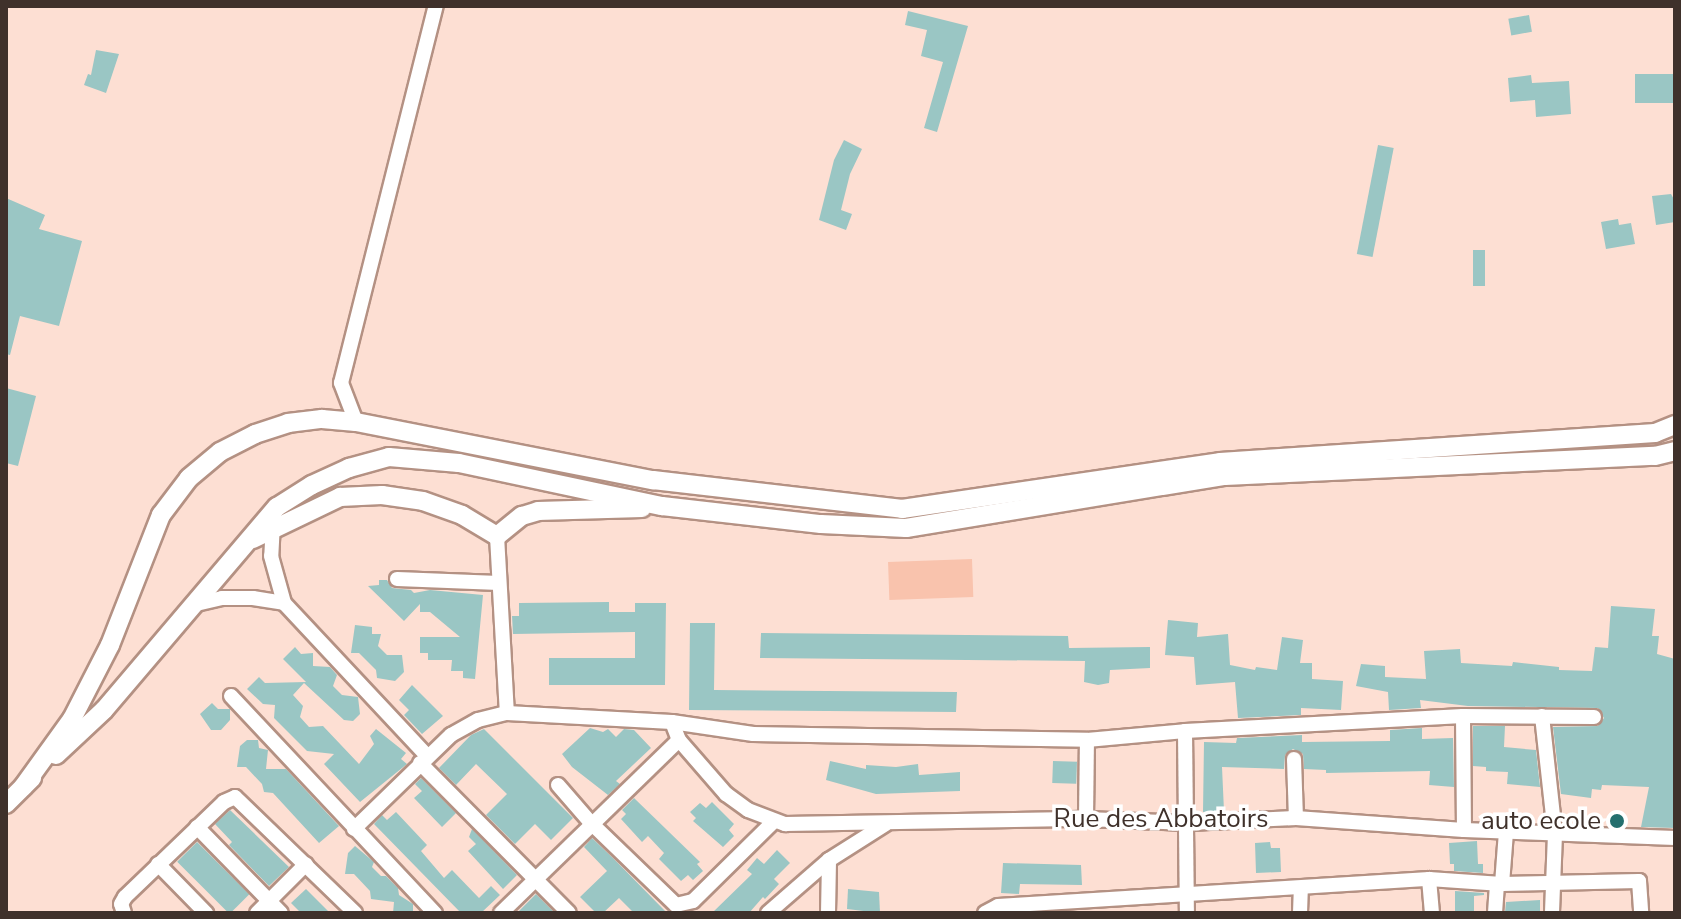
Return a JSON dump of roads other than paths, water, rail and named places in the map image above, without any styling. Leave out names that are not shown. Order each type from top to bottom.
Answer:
[{"type":"street","points":[[356,422],[341,383],[436,6]]},
{"type":"street","points":[[23,787],[72,719],[110,645],[161,515],[189,478],[220,452],[255,434],[311,420],[356,422],[653,480],[902,509],[1220,462],[1655,433],[1675,425]]},
{"type":"street","points":[[6,804],[104,710],[277,507],[312,485],[349,468],[389,457],[459,463],[662,506],[821,524],[906,528],[1225,476],[1655,456],[1675,451]]},
{"type":"street","points":[[247,542],[340,497],[382,495],[423,501],[462,515],[497,536]]},
{"type":"street","points":[[497,536],[522,516],[538,511],[609,511],[662,506]]},
{"type":"street","points":[[277,507],[271,530],[275,580],[284,603],[534,879],[569,913]]},
{"type":"street","points":[[497,536],[507,713]]},
{"type":"street","points":[[397,579],[499,583]]},
{"type":"street","points":[[192,605],[238,598],[284,603]]},
{"type":"street","points":[[110,645],[142,662]]},
{"type":"street","points":[[231,696],[435,913]]},
{"type":"street","points":[[354,829],[424,759],[463,726],[507,713],[672,722],[753,734],[1087,740],[1185,731],[1463,716],[1594,717]]},
{"type":"street","points":[[1463,716],[1464,830]]},
{"type":"street","points":[[1542,716],[1555,834],[1552,913]]},
{"type":"street","name":"Rue des Abbatoirs","points":[[672,722],[679,740],[736,803],[774,821],[831,824],[1086,819],[1189,823],[1296,818],[1464,830],[1675,838]]},
{"type":"street","points":[[1185,731],[1189,823],[1187,913]]},
{"type":"street","points":[[501,913],[590,822],[679,740]]},
{"type":"street","points":[[1086,819],[1087,740]]},
{"type":"street","points":[[1294,759],[1296,818]]},
{"type":"street","points":[[558,785],[590,822],[670,902],[682,906],[693,901],[774,821]]},
{"type":"street","points":[[124,913],[121,904],[125,897],[227,799],[235,797],[355,913]]},
{"type":"street","points":[[768,913],[829,860],[888,823]]},
{"type":"street","points":[[831,824],[850,845]]},
{"type":"street","points":[[197,827],[281,913]]},
{"type":"street","points":[[1495,913],[1506,832]]},
{"type":"street","points":[[828,913],[829,860]]},
{"type":"street","points":[[158,864],[206,913]]},
{"type":"street","points":[[257,913],[306,864]]},
{"type":"street","points":[[1429,879],[1432,913]]},
{"type":"street","points":[[985,913],[998,906],[1044,909],[1188,893],[1301,889],[1429,879],[1499,884],[1639,881],[1641,913]]},
{"type":"street","points":[[1300,913],[1301,889]]},
{"type":"place","name":"auto ecole","points":[[1617,821]]}]
